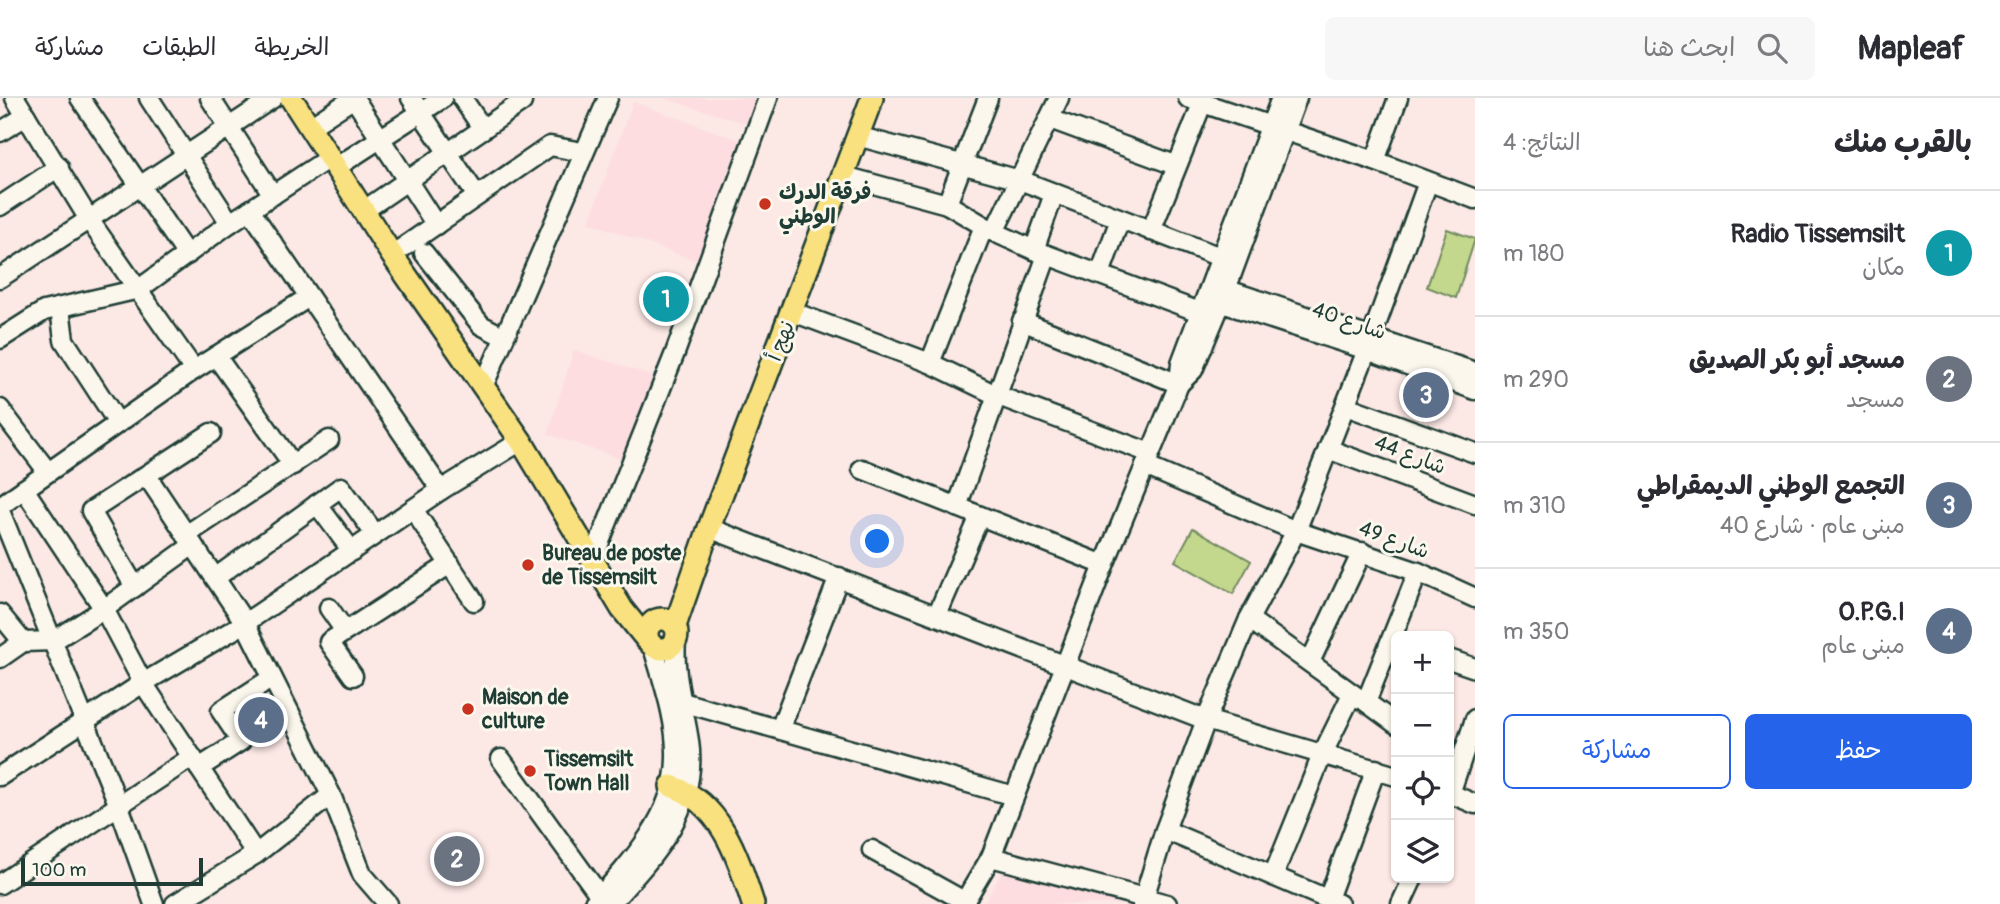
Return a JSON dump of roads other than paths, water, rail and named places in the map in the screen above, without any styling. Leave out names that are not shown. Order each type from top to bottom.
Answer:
[{"type":"main road","points":[[291,98],[392,255],[521,441],[622,609],[659,629]]},
{"type":"main road","name":"نهج أ","points":[[659,629],[683,592],[709,528],[872,98]]},
{"type":"main road","points":[[605,578],[659,629]]},
{"type":"main road","points":[[659,629],[660,609],[683,592]]},
{"type":"main road","points":[[680,789],[702,802],[721,826],[753,904]]},
{"type":"street","points":[[15,98],[90,221],[194,370]]},
{"type":"street","points":[[80,98],[187,255]]},
{"type":"street","points":[[149,98],[230,223]]},
{"type":"street","points":[[210,98],[273,195]]},
{"type":"street","points":[[0,278],[273,98]]},
{"type":"street","points":[[310,128],[354,98],[436,225]]},
{"type":"street","points":[[0,339],[44,311],[139,289],[250,209],[380,139],[416,105],[443,98]]},
{"type":"street","points":[[462,98],[483,129]]},
{"type":"street","points":[[483,387],[582,152],[608,98]]},
{"type":"street","points":[[593,559],[675,353],[768,98]]},
{"type":"street","points":[[947,204],[988,98]]},
{"type":"street","points":[[930,363],[989,229],[1020,180],[1059,98]]},
{"type":"street","points":[[872,850],[963,903],[991,857],[1104,565],[1179,384],[1181,363],[1213,297],[1277,128],[1281,98]]},
{"type":"street","points":[[1213,297],[1220,257],[1277,128],[1297,98]]},
{"type":"street","points":[[1375,161],[1398,98]]},
{"type":"street","points":[[1151,231],[1195,101],[1375,161],[1475,199]]},
{"type":"street","points":[[363,211],[522,102]]},
{"type":"street","points":[[416,105],[477,196]]},
{"type":"street","points":[[0,132],[26,116]]},
{"type":"street","points":[[1050,119],[1175,165]]},
{"type":"street","points":[[857,136],[1020,180],[1220,257]]},
{"type":"street","points":[[392,255],[550,146],[582,152]]},
{"type":"street","points":[[0,206],[59,167]]},
{"type":"street","name":"شارع 40","points":[[844,176],[947,204],[989,229],[1100,274],[1213,297],[1369,344],[1475,372]]},
{"type":"street","points":[[1143,901],[1165,830],[1206,720],[1249,619],[1296,531],[1346,406],[1428,183]]},
{"type":"street","points":[[957,507],[1022,321],[1054,194]]},
{"type":"street","points":[[250,209],[441,489]]},
{"type":"street","points":[[1100,274],[1120,219]]},
{"type":"street","points":[[424,253],[481,325],[504,337]]},
{"type":"street","points":[[154,904],[119,806],[0,509],[47,472],[194,370],[309,297]]},
{"type":"street","points":[[60,308],[64,340],[118,423]]},
{"type":"street","name":"شارع 49","points":[[793,312],[930,363],[996,395],[1148,459],[1296,531],[1418,572],[1475,598]]},
{"type":"street","points":[[1022,321],[1179,384]]},
{"type":"street","name":"شارع 40","points":[[1369,344],[1475,390]]},
{"type":"street","points":[[216,356],[293,465]]},
{"type":"street","points":[[1346,406],[1475,453]]},
{"type":"street","points":[[0,409],[47,472]]},
{"type":"street","points":[[135,587],[91,511],[211,433]]},
{"type":"street","points":[[0,658],[23,642],[53,640],[104,609],[135,587],[189,540],[329,440]]},
{"type":"street","points":[[0,776],[143,682],[245,623],[441,489],[521,441]]},
{"type":"street","name":"شارع 44","points":[[1328,449],[1475,504]]},
{"type":"street","points":[[862,469],[1104,565]]},
{"type":"street","points":[[147,476],[245,623],[331,795],[362,874],[388,904]]},
{"type":"street","points":[[215,578],[341,487],[375,534]]},
{"type":"street","points":[[24,489],[104,609],[143,682],[256,854]]},
{"type":"street","points":[[317,505],[352,551]]},
{"type":"street","points":[[413,509],[474,601]]},
{"type":"street","points":[[937,615],[980,516]]},
{"type":"street","points":[[709,528],[1206,720],[1391,774]]},
{"type":"street","points":[[1310,662],[1362,552]]},
{"type":"street","points":[[353,677],[329,642],[450,564]]},
{"type":"street","points":[[1397,631],[1418,572]]},
{"type":"street","points":[[780,729],[839,578]]},
{"type":"street","points":[[329,608],[345,631]]},
{"type":"street","points":[[0,614],[23,642]]},
{"type":"street","points":[[1249,619],[1391,720]]},
{"type":"street","points":[[501,759],[601,901],[680,789],[691,755],[675,664],[659,629]]},
{"type":"street","points":[[659,629],[680,789]]},
{"type":"street","points":[[1273,876],[1322,755],[1391,643]]},
{"type":"street","points":[[1454,661],[1475,668]]},
{"type":"street","points":[[0,884],[119,806],[195,763],[241,741],[221,710],[272,678]]},
{"type":"street","points":[[682,702],[1014,796]]},
{"type":"street","points":[[1454,762],[1475,719]]},
{"type":"street","points":[[1165,830],[1333,902],[1376,769]]},
{"type":"street","points":[[175,904],[256,854],[331,795]]},
{"type":"street","points":[[1454,796],[1475,804]]},
{"type":"street","points":[[991,857],[1143,901],[1167,904]]},
{"type":"street","points":[[1401,904],[1411,883]]},
{"type":"place","name":"فرقة الدرك الوطني","points":[[765,204]]},
{"type":"place","name":"Radio Tissemsilt","points":[[666,299]]},
{"type":"place","name":"التجمع الوطني الديمقراطي","points":[[1426,395]]},
{"type":"place","name":"Bureau de poste de Tissemsilt","points":[[528,565]]},
{"type":"place","name":"Maison de culture","points":[[468,709]]},
{"type":"place","name":"O.P.G.I","points":[[261,720]]},
{"type":"place","name":"Tissemsilt Town Hall","points":[[530,771]]},
{"type":"place","name":"مسجد أبو بكر الصديق","points":[[457,859]]}]
